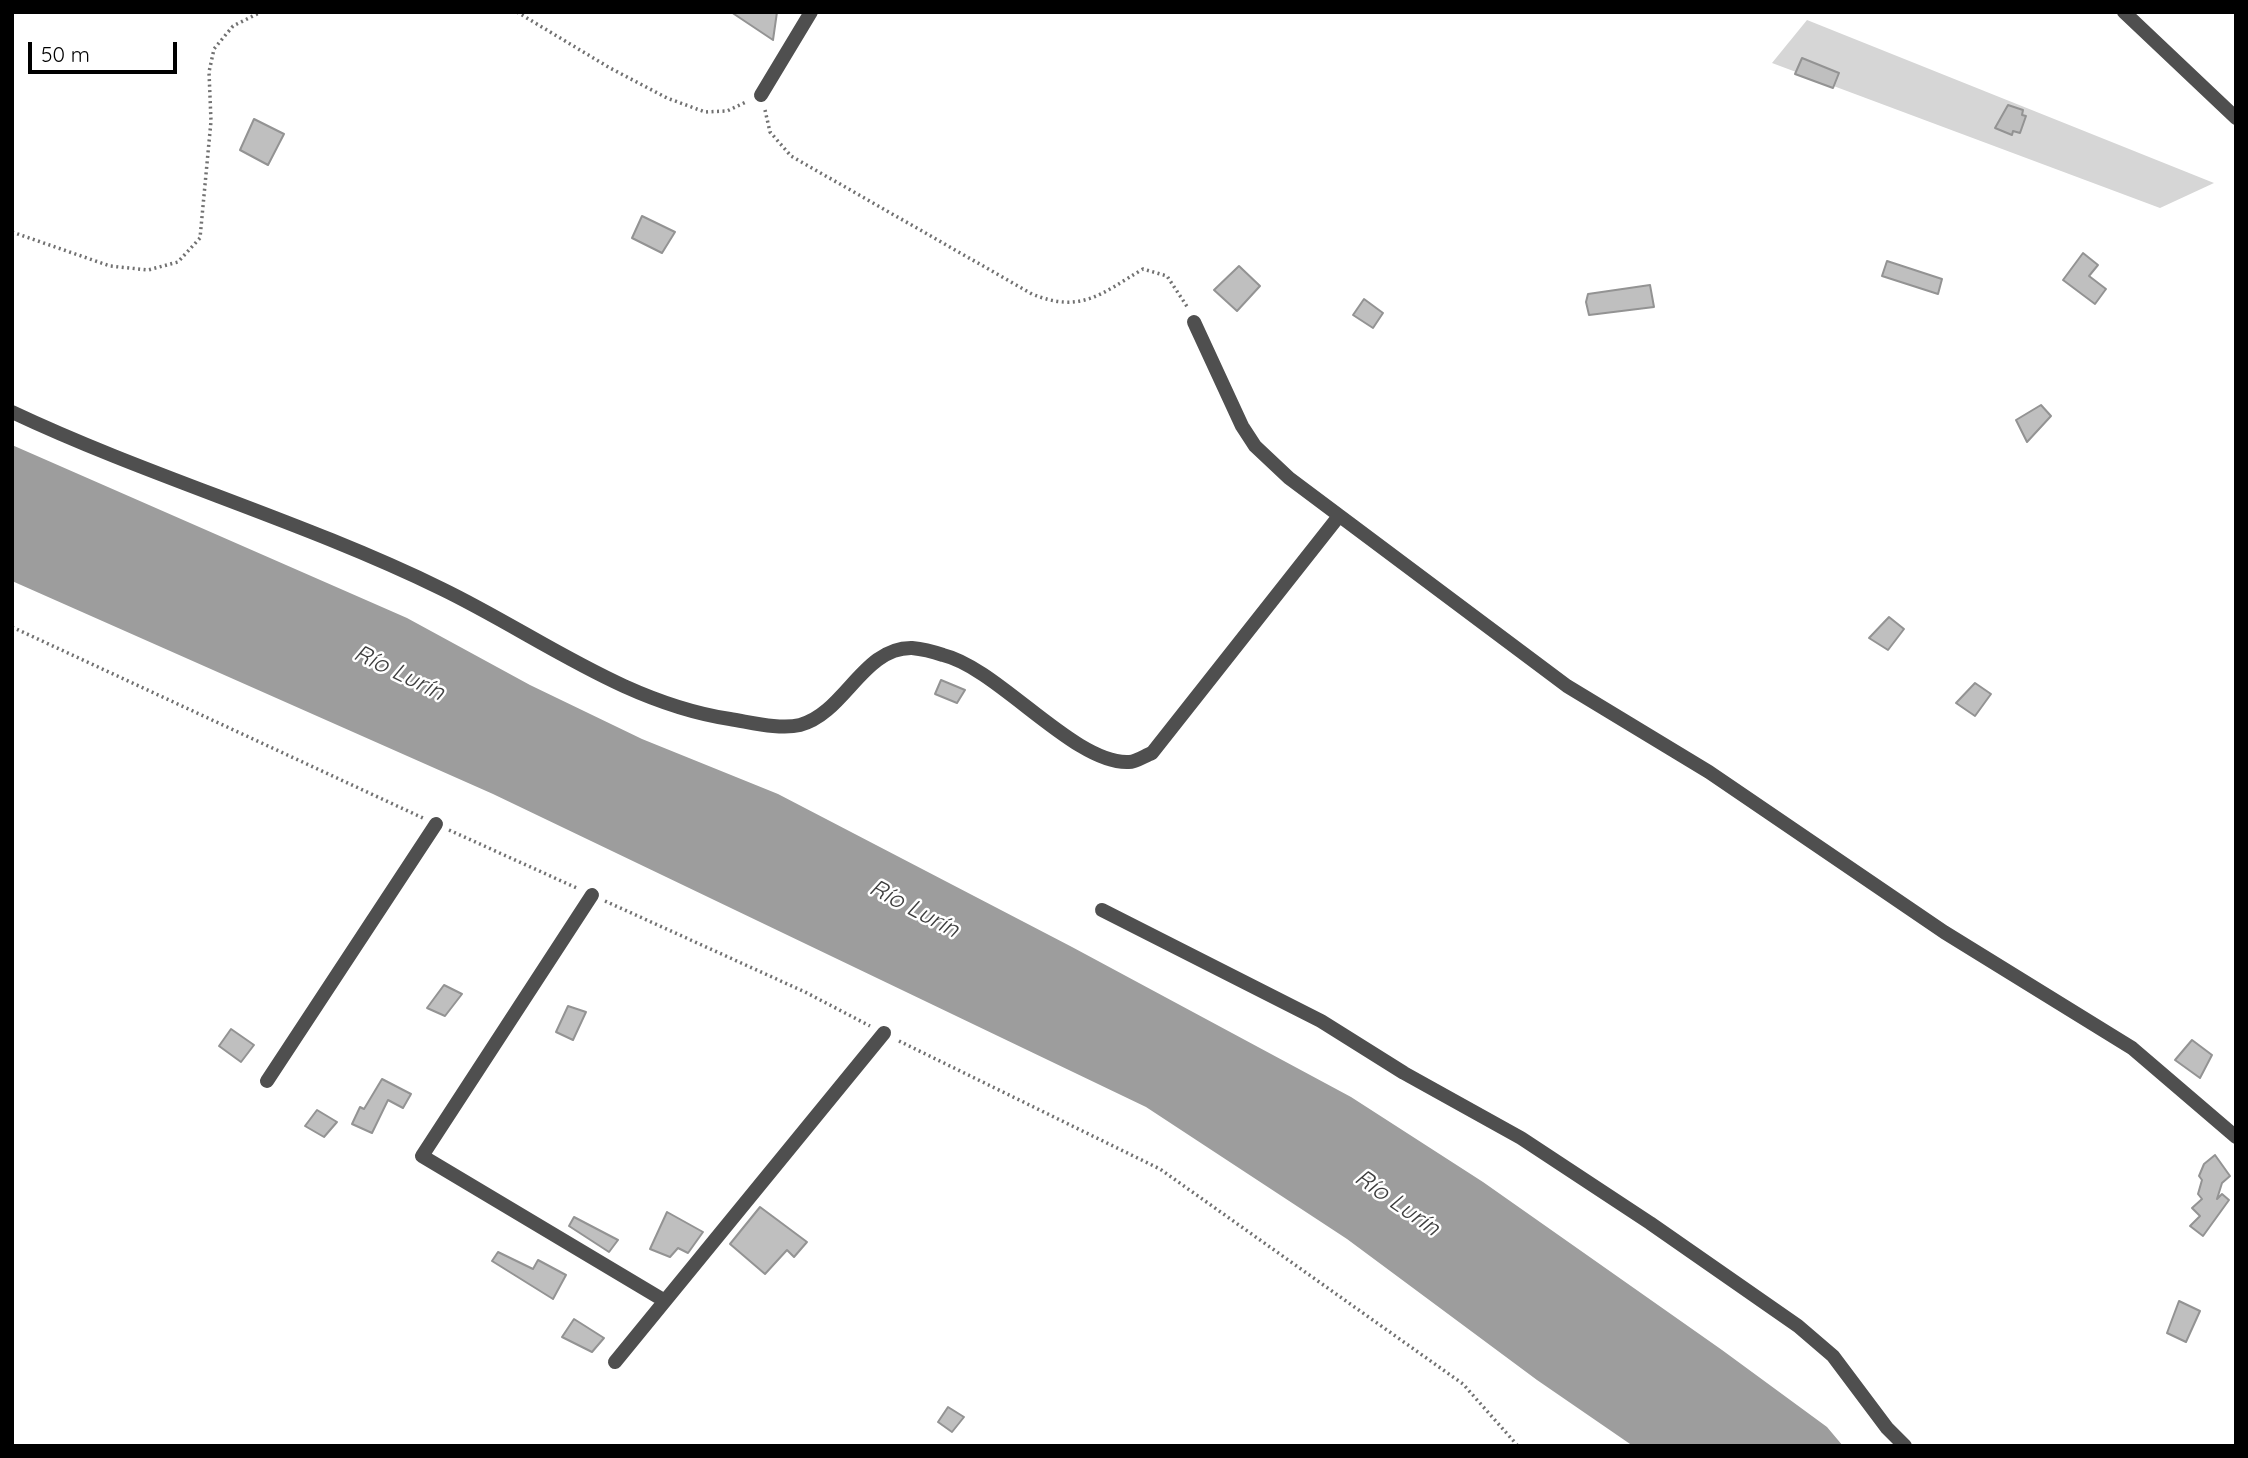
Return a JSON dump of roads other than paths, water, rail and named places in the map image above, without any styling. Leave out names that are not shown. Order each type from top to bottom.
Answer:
[{"type":"street","points":[[761,94],[811,12]]},
{"type":"street","points":[[2124,12],[2236,118]]},
{"type":"street","points":[[1194,322],[1242,426],[1255,446],[1289,478],[1566,686],[1709,772],[1944,932],[2132,1048],[2236,1137]]},
{"type":"street","points":[[12,412],[65,437],[233,500],[429,583],[624,687],[695,714],[758,723],[799,725],[835,706],[879,658],[910,648],[948,656],[978,671],[1100,756],[1130,762],[1152,753],[1339,516]]},
{"type":"street","points":[[267,1080],[436,824]]},
{"type":"street","points":[[592,895],[422,1156],[665,1301]]},
{"type":"street","points":[[1102,910],[1321,1021],[1404,1073],[1521,1138],[1650,1223],[1798,1326],[1833,1356],[1886,1428],[1905,1446]]},
{"type":"street","points":[[615,1362],[884,1033]]},
{"type":"water","name":"Río Lurín","points":[[12,445],[407,618],[530,685],[642,739],[778,794],[1072,947],[1351,1097],[1483,1182],[1722,1350],[1827,1427],[1843,1446],[1633,1446],[1537,1380],[1347,1239],[1146,1107],[493,794],[12,581]]}]
